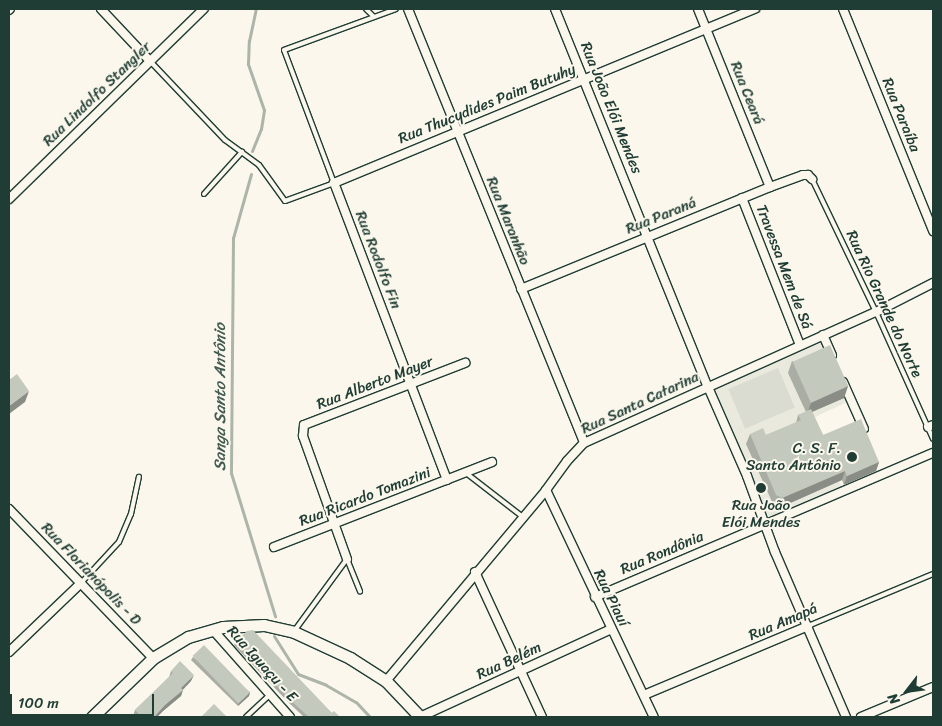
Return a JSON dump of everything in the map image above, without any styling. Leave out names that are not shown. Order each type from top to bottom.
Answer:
[{"type":"street","points":[[101,9],[150,61]]},
{"type":"street","name":"Rua Lindolfo Stangler","points":[[9,198],[204,9]]},
{"type":"street","name":"Rua Maranhão","points":[[408,9],[584,443]]},
{"type":"street","name":"Rua João Elói Mendes","points":[[555,9],[708,387],[846,717]]},
{"type":"street","name":"Rua Ceará","points":[[698,9],[770,187]]},
{"type":"street","name":"Rua Thucydides Paim Butuhy","points":[[334,183],[755,9]]},
{"type":"street","name":"Rua Paraíba","points":[[843,9],[933,231]]},
{"type":"street","name":"Rua Paraná","points":[[521,289],[770,187],[802,175],[812,178]]},
{"type":"street","name":"Rua Rodolfo Fin","points":[[334,183],[447,480]]},
{"type":"street","name":"Travessa Mem de Sá","points":[[742,198],[800,345]]},
{"type":"street","name":"Rua Santa Catarina","points":[[386,681],[475,572],[546,490],[567,461],[584,443],[876,312],[933,283]]},
{"type":"street","points":[[823,335],[834,360]]},
{"type":"street","name":"Rua Alberto Mayer","points":[[335,523],[303,436],[304,425],[465,363]]},
{"type":"street","points":[[841,376],[867,438]]},
{"type":"street","name":"Rua Rondônia","points":[[595,597],[933,453]]},
{"type":"street","name":"Rua Ricardo Tomazini","points":[[274,548],[492,462]]},
{"type":"street","points":[[879,465],[883,474]]},
{"type":"street","name":"Rua Piauí","points":[[546,490],[595,597],[654,717]]},
{"type":"street","name":"Rua Florianópolis - D","points":[[9,508],[153,658]]},
{"type":"street","points":[[335,523],[347,560]]},
{"type":"street","points":[[475,572],[542,717]]},
{"type":"street","points":[[9,652],[81,583]]},
{"type":"street","points":[[92,717],[153,658],[188,637],[224,627],[264,625],[294,632],[350,658],[386,681],[420,717]]},
{"type":"street","name":"Rua Amapá","points":[[644,695],[808,626]]},
{"type":"street","name":"Rua Belém","points":[[420,717],[610,628]]},
{"type":"street","name":"Rua Iguaçu - E","points":[[212,630],[290,716]]},
{"type":"street","points":[[860,717],[933,687]]},
{"type":"lane","points":[[366,9],[374,17],[396,9]]},
{"type":"lane","name":"Rua Rodolfo Fin","points":[[334,183],[284,50],[374,17]]},
{"type":"lane","points":[[150,61],[226,140],[242,152],[204,194]]},
{"type":"lane","name":"Rua Thucydides Paim Butuhy","points":[[242,152],[259,165],[284,201],[334,183]]},
{"type":"lane","name":"Rua Rio Grande do Norte","points":[[812,178],[931,426],[933,439]]},
{"type":"lane","points":[[466,473],[523,517]]},
{"type":"lane","points":[[81,583],[120,542],[131,514],[139,477]]},
{"type":"lane","points":[[347,560],[360,591]]},
{"type":"lane","points":[[294,632],[347,560]]},
{"type":"lane","name":"Rua Amapá","points":[[808,626],[933,574]]},
{"type":"lane","points":[[246,717],[271,694]]},
{"type":"shaded area","points":[[822,342],[847,402],[813,418],[843,490],[768,520],[713,389]]},
{"type":"shaded area","points":[[778,368],[795,408],[745,429],[728,389]]},
{"type":"building","points":[[830,345],[848,386],[811,403],[793,362]]},
{"type":"building","points":[[17,374],[29,391],[9,406],[9,380]]},
{"type":"building","points":[[811,409],[823,435],[861,419],[879,462],[847,476],[845,471],[782,498],[776,495],[750,434],[763,428],[766,435],[801,420],[798,415]]},
{"type":"building","points":[[253,630],[332,713],[334,711],[340,717],[309,717],[289,699],[235,642],[247,631]]},
{"type":"building","points":[[204,645],[250,692],[238,704],[192,656]]},
{"type":"building","points":[[180,661],[194,675],[181,688],[183,690],[154,717],[138,717],[140,715],[135,710],[173,673],[171,671]]},
{"type":"building","points":[[214,704],[227,717],[201,717]]},
{"type":"waterway","name":"Sanga Santo Antônio","points":[[252,151],[261,129],[264,110],[248,64],[249,41],[256,9]]},
{"type":"waterway","name":"Sanga Santo Antônio","points":[[251,174],[233,238],[231,473],[275,616]]},
{"type":"waterway","name":"Sanga Santo Antônio","points":[[274,636],[298,674],[326,685],[356,702],[370,717]]},
{"type":"place","name":"C. S. F. Santo Antônio","points":[[852,457]]},
{"type":"place","name":"Rua João Elói Mendes","points":[[761,488]]}]
